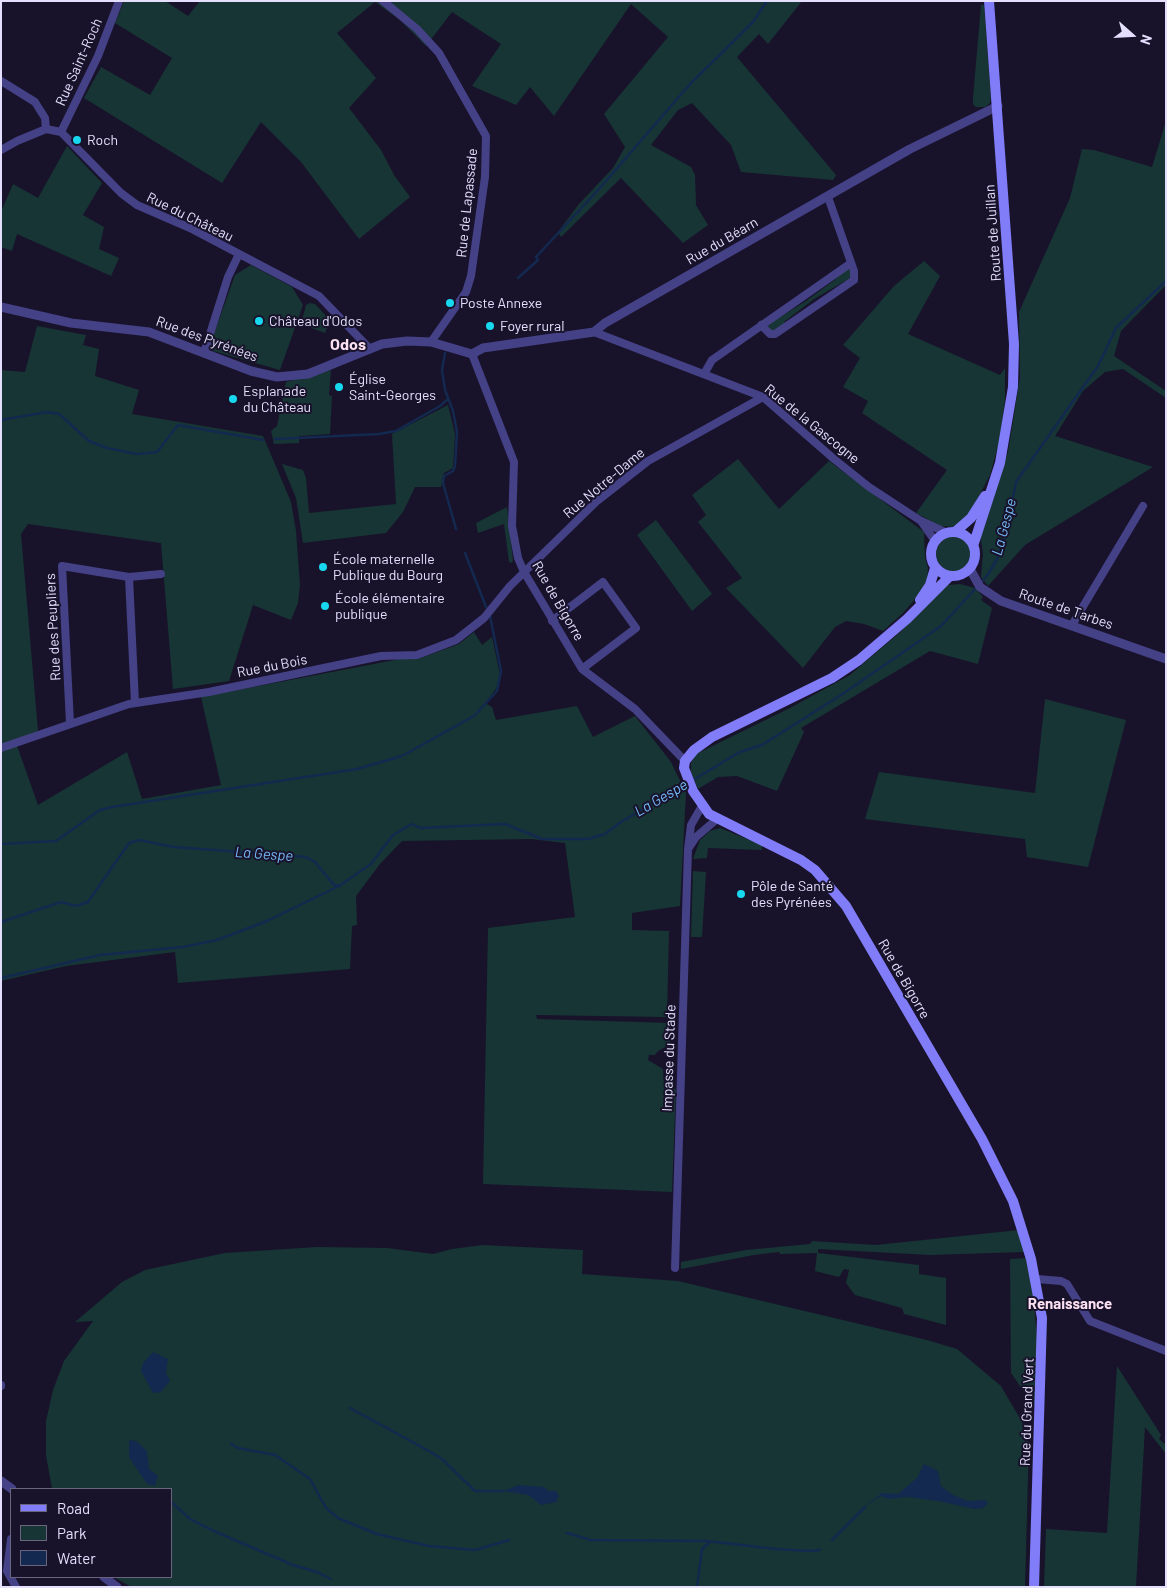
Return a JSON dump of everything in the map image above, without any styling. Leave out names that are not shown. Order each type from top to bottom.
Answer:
[{"type":"main road","name":"Route de Juillan","points":[[974,543],[1000,463],[1013,387],[1014,344],[989,1]]},
{"type":"main road","name":"Route de Juillan","points":[[951,532],[971,518],[982,501],[1000,463]]},
{"type":"main road","points":[[907,619],[930,584],[935,568],[931,556],[935,541],[951,532],[962,534],[974,543],[976,558],[970,569],[959,576],[949,577],[935,568]]},
{"type":"main road","points":[[685,761],[694,750],[712,737],[832,678],[859,660],[907,619],[949,577]]},
{"type":"main road","name":"Rue de Bigorre","points":[[685,761],[686,775],[702,806],[717,819],[801,860],[815,870],[846,906],[982,1139],[1013,1201],[1026,1240]]},
{"type":"main road","name":"Rue du Grand Vert","points":[[1026,1240],[1037,1279],[1042,1318],[1042,1371],[1034,1587]]},
{"type":"street","name":"Rue Saint-Roch","points":[[61,132],[98,56],[119,1]]},
{"type":"street","name":"Rue de Lapassade","points":[[383,1],[417,29],[439,53],[486,136],[485,177],[471,276],[466,292],[431,342]]},
{"type":"street","points":[[1,81],[35,102],[45,118],[46,129]]},
{"type":"street","name":"Rue du Béarn","points":[[472,354],[483,348],[594,332],[613,318],[828,197],[921,142],[998,106]]},
{"type":"street","points":[[1,150],[46,129],[61,132]]},
{"type":"street","name":"Rue du Château","points":[[61,132],[121,193],[137,205],[190,228],[319,296],[370,349]]},
{"type":"street","points":[[761,325],[770,334],[775,334],[854,280],[855,275],[828,197]]},
{"type":"street","points":[[204,353],[228,278],[239,254]]},
{"type":"street","points":[[704,374],[712,360],[851,263]]},
{"type":"street","name":"Rue des Pyrénées","points":[[1,307],[71,323],[149,332],[251,371],[277,377],[308,374],[382,344],[407,341],[431,342],[472,354]]},
{"type":"street","name":"Rue de la Gascogne","points":[[594,332],[762,397],[834,460],[869,487],[921,521],[951,532]]},
{"type":"street","name":"Rue de Bigorre","points":[[472,354],[514,462],[512,526],[518,558],[524,572],[582,669],[635,708],[685,761]]},
{"type":"street","name":"Rue Notre-Dame","points":[[524,572],[597,501],[648,461],[762,397]]},
{"type":"street","points":[[1072,625],[1143,506]]},
{"type":"street","name":"Rue de la Gascogne","points":[[921,521],[935,541]]},
{"type":"street","name":"Rue des Peupliers","points":[[70,723],[62,566],[129,577],[162,574]]},
{"type":"street","name":"Route de Tarbes","points":[[970,569],[981,587],[1001,601],[1166,659]]},
{"type":"street","name":"Rue du Bois","points":[[1,748],[70,723],[136,703],[209,692],[381,656],[417,655],[456,640],[484,618],[524,572]]},
{"type":"street","points":[[129,577],[136,703]]},
{"type":"street","points":[[552,621],[602,582],[636,628],[582,669]]},
{"type":"street","name":"Impasse du Stade","points":[[675,1268],[688,849],[691,825],[702,806]]},
{"type":"street","points":[[688,849],[696,837],[717,819]]},
{"type":"street","points":[[1037,1279],[1061,1280],[1068,1284],[1090,1321],[1166,1351]]},
{"type":"street","points":[[10,1550],[8,1571],[10,1575]]},
{"type":"street","points":[[105,1578],[117,1587]]},
{"type":"green space","points":[[124,1],[165,1],[188,16],[200,1],[802,1],[768,44],[759,34],[737,57],[836,175],[833,180],[741,172],[731,145],[692,103],[678,110],[651,145],[691,167],[695,175],[696,205],[708,225],[683,243],[621,178],[561,237],[558,232],[579,204],[613,168],[625,147],[604,114],[668,37],[631,4],[554,116],[530,87],[516,105],[472,86],[501,44],[452,12],[426,46],[400,20],[375,2],[337,33],[376,78],[349,108],[381,150],[394,175],[410,197],[359,239],[301,162],[261,122],[222,183],[84,98],[101,67],[150,95],[172,58],[115,23]]},
{"type":"green space","points":[[981,5],[984,5],[991,98],[990,103],[985,107],[976,107],[973,104],[973,98]]},
{"type":"green space","points":[[1166,121],[1166,285],[1121,331],[1114,356],[1166,391],[1166,398],[1123,369],[1105,372],[1083,391],[1055,436],[1153,467],[1025,545],[988,586],[981,577],[983,553],[980,534],[1008,452],[1020,377],[1019,312],[1070,198],[1082,149],[1094,150],[1152,167]]},
{"type":"green space","points":[[67,146],[102,183],[83,215],[104,227],[99,249],[119,258],[111,276],[17,234],[12,251],[1,247],[1,212],[13,184],[38,198]]},
{"type":"green space","points":[[924,261],[940,276],[908,334],[1000,375],[1005,368],[1005,400],[1000,439],[990,475],[969,515],[954,527],[940,526],[916,513],[947,470],[862,413],[868,401],[843,387],[860,358],[843,345],[894,286]]},
{"type":"green space","points":[[251,265],[292,287],[303,305],[280,370],[213,351],[210,345],[235,275]]},
{"type":"green space","points":[[846,269],[850,270],[852,277],[814,299],[784,322],[785,325],[771,332],[767,325],[806,301],[836,279],[834,276]]},
{"type":"green space","points":[[310,303],[315,304],[330,320],[325,333],[301,324],[306,305]]},
{"type":"green space","points":[[37,326],[86,335],[83,345],[99,349],[95,376],[139,390],[132,414],[263,436],[291,502],[296,531],[300,585],[298,603],[291,620],[253,605],[229,681],[173,689],[161,543],[28,524],[21,534],[38,731],[15,740],[38,805],[127,752],[142,799],[221,785],[201,697],[400,659],[418,659],[459,644],[474,632],[482,645],[492,637],[500,675],[496,689],[485,703],[492,707],[496,720],[577,706],[593,737],[635,716],[671,762],[686,793],[680,906],[632,913],[632,930],[669,931],[667,1017],[536,1015],[537,1019],[672,1023],[672,1037],[669,1045],[658,1051],[655,1055],[649,1055],[648,1060],[663,1069],[664,1088],[676,1089],[672,1192],[483,1184],[488,928],[575,917],[565,843],[531,839],[402,841],[380,864],[356,896],[357,925],[352,926],[350,969],[178,983],[175,952],[66,966],[1,981],[1,370],[25,372]]},
{"type":"green space","points":[[331,370],[329,395],[332,396],[330,434],[299,436],[299,443],[274,444],[271,431],[277,426],[286,382]]},
{"type":"green space","points":[[448,405],[455,434],[453,468],[444,473],[441,487],[415,487],[403,512],[386,533],[303,543],[296,498],[282,464],[303,470],[306,478],[309,513],[396,504],[392,434]]},
{"type":"green space","points":[[738,459],[779,509],[829,461],[924,532],[925,557],[928,568],[927,580],[922,591],[903,613],[883,631],[864,624],[846,621],[835,627],[803,668],[726,588],[742,578],[698,522],[706,515],[692,495]]},
{"type":"green space","points":[[507,507],[512,563],[509,562],[504,524],[478,533],[476,523]]},
{"type":"green space","points":[[656,520],[712,594],[692,611],[637,535]]},
{"type":"green space","points":[[954,536],[961,537],[967,541],[971,547],[971,561],[967,567],[961,571],[954,572],[947,571],[941,567],[937,561],[936,554],[937,547],[941,541],[947,537]]},
{"type":"green space","points":[[960,584],[975,588],[983,597],[981,600],[992,608],[978,664],[930,651],[801,728],[804,732],[777,791],[737,776],[718,777],[698,789],[691,772],[691,763],[696,754],[790,708],[850,675],[898,634],[947,585]]},
{"type":"green space","points":[[1045,699],[1126,720],[1088,867],[1027,857],[1025,839],[865,819],[879,772],[1035,793]]},
{"type":"green space","points":[[720,828],[762,845],[762,850],[708,848],[707,858],[693,859],[700,840],[710,831]]},
{"type":"green space","points":[[693,871],[706,872],[702,937],[691,937]]},
{"type":"green space","points":[[1019,1230],[1024,1252],[930,1255],[818,1249],[818,1253],[919,1265],[919,1274],[946,1278],[946,1325],[904,1314],[902,1308],[855,1295],[846,1283],[849,1270],[844,1269],[839,1277],[815,1271],[817,1253],[780,1254],[779,1252],[681,1269],[681,1262],[746,1250],[810,1244],[812,1241],[876,1245]]},
{"type":"green space","points":[[483,1245],[583,1250],[582,1274],[678,1281],[927,1340],[957,1349],[1001,1386],[1022,1422],[1029,1442],[1025,1587],[131,1587],[116,1578],[172,1578],[172,1488],[52,1488],[46,1455],[46,1421],[53,1390],[64,1361],[93,1321],[75,1322],[122,1282],[145,1270],[225,1253],[317,1247],[387,1248],[433,1254],[452,1249]]},
{"type":"green space","points":[[1026,1258],[1034,1301],[1038,1354],[1036,1404],[1033,1405],[1011,1373],[1010,1259]]},
{"type":"green space","points":[[1117,1366],[1161,1435],[1159,1439],[1166,1445],[1166,1454],[1145,1427],[1136,1587],[1044,1587],[1046,1529],[1107,1533]]},
{"type":"water","points":[[153,1352],[168,1359],[166,1373],[170,1381],[161,1392],[153,1393],[141,1371],[143,1363]]},
{"type":"water","points":[[129,1440],[136,1441],[147,1451],[149,1469],[158,1476],[155,1486],[147,1484],[129,1457]]},
{"type":"water","points":[[924,1464],[938,1471],[941,1486],[953,1495],[968,1501],[986,1500],[988,1504],[983,1508],[974,1509],[938,1501],[907,1497],[888,1499],[881,1496],[864,1507],[882,1493],[898,1494],[917,1478]]},
{"type":"water","points":[[519,1485],[544,1487],[549,1491],[556,1491],[559,1496],[556,1502],[541,1505],[528,1495],[503,1491]]},
{"type":"waterway","points":[[518,278],[538,260],[536,257],[599,189],[691,83],[753,22],[767,1]]},
{"type":"waterway","name":"La Gespe","points":[[693,780],[740,752],[762,745],[844,693],[941,626],[987,576],[997,559],[1006,534],[1016,482],[1098,366],[1116,328],[1166,281]]},
{"type":"waterway","points":[[445,353],[442,370],[445,390],[453,411],[457,432],[455,466],[453,471],[444,476],[443,483],[456,529]]},
{"type":"waterway","points":[[275,439],[379,434],[396,431],[440,406],[448,399]]},
{"type":"waterway","points":[[1,420],[47,412],[59,414],[89,441],[107,448],[137,454],[157,452],[178,425],[263,440]]},
{"type":"waterway","points":[[465,553],[486,607]]},
{"type":"waterway","points":[[1,844],[56,841],[100,810],[112,807],[357,769],[402,756],[474,716],[497,691],[501,671],[490,616]]},
{"type":"waterway","name":"La Gespe","points":[[1,922],[61,902],[76,906],[88,902],[129,843],[139,840],[174,847],[306,857],[315,862],[334,885],[339,886],[371,864],[393,835],[412,824],[420,828],[505,824],[542,839],[588,839],[605,834],[621,822],[686,784]]},
{"type":"waterway","points":[[1,978],[100,955],[183,947],[217,940],[267,921],[339,886]]},
{"type":"waterway","points":[[350,1408],[442,1459],[475,1491],[503,1491]]},
{"type":"waterway","points":[[231,1444],[238,1448],[275,1455],[310,1479],[326,1508],[338,1518],[377,1534],[429,1546],[475,1550],[509,1540]]},
{"type":"waterway","points":[[172,1503],[190,1519],[216,1532],[331,1579]]},
{"type":"waterway","points":[[832,1540],[865,1507]]},
{"type":"waterway","points":[[567,1533],[591,1540],[707,1541],[776,1549],[820,1550]]},
{"type":"waterway","points":[[697,1587],[702,1549],[710,1542]]},
{"type":"place","name":"Roch","points":[[77,140]]},
{"type":"place","name":"Poste Annexe","points":[[450,303]]},
{"type":"place","name":"Château d'Odos","points":[[259,321]]},
{"type":"place","name":"Foyer rural","points":[[490,326]]},
{"type":"place","name":"Église Saint-Georges","points":[[339,387]]},
{"type":"place","name":"Esplanade du Château","points":[[233,399]]},
{"type":"place","name":"École maternelle Publique du Bourg","points":[[323,567]]},
{"type":"place","name":"École élémentaire publique","points":[[325,606]]},
{"type":"place","name":"Pôle de Santé des Pyrénées","points":[[741,894]]},
{"type":"district","name":"Odos","points":[[348,345]]},
{"type":"district","name":"Renaissance","points":[[1070,1304]]}]
